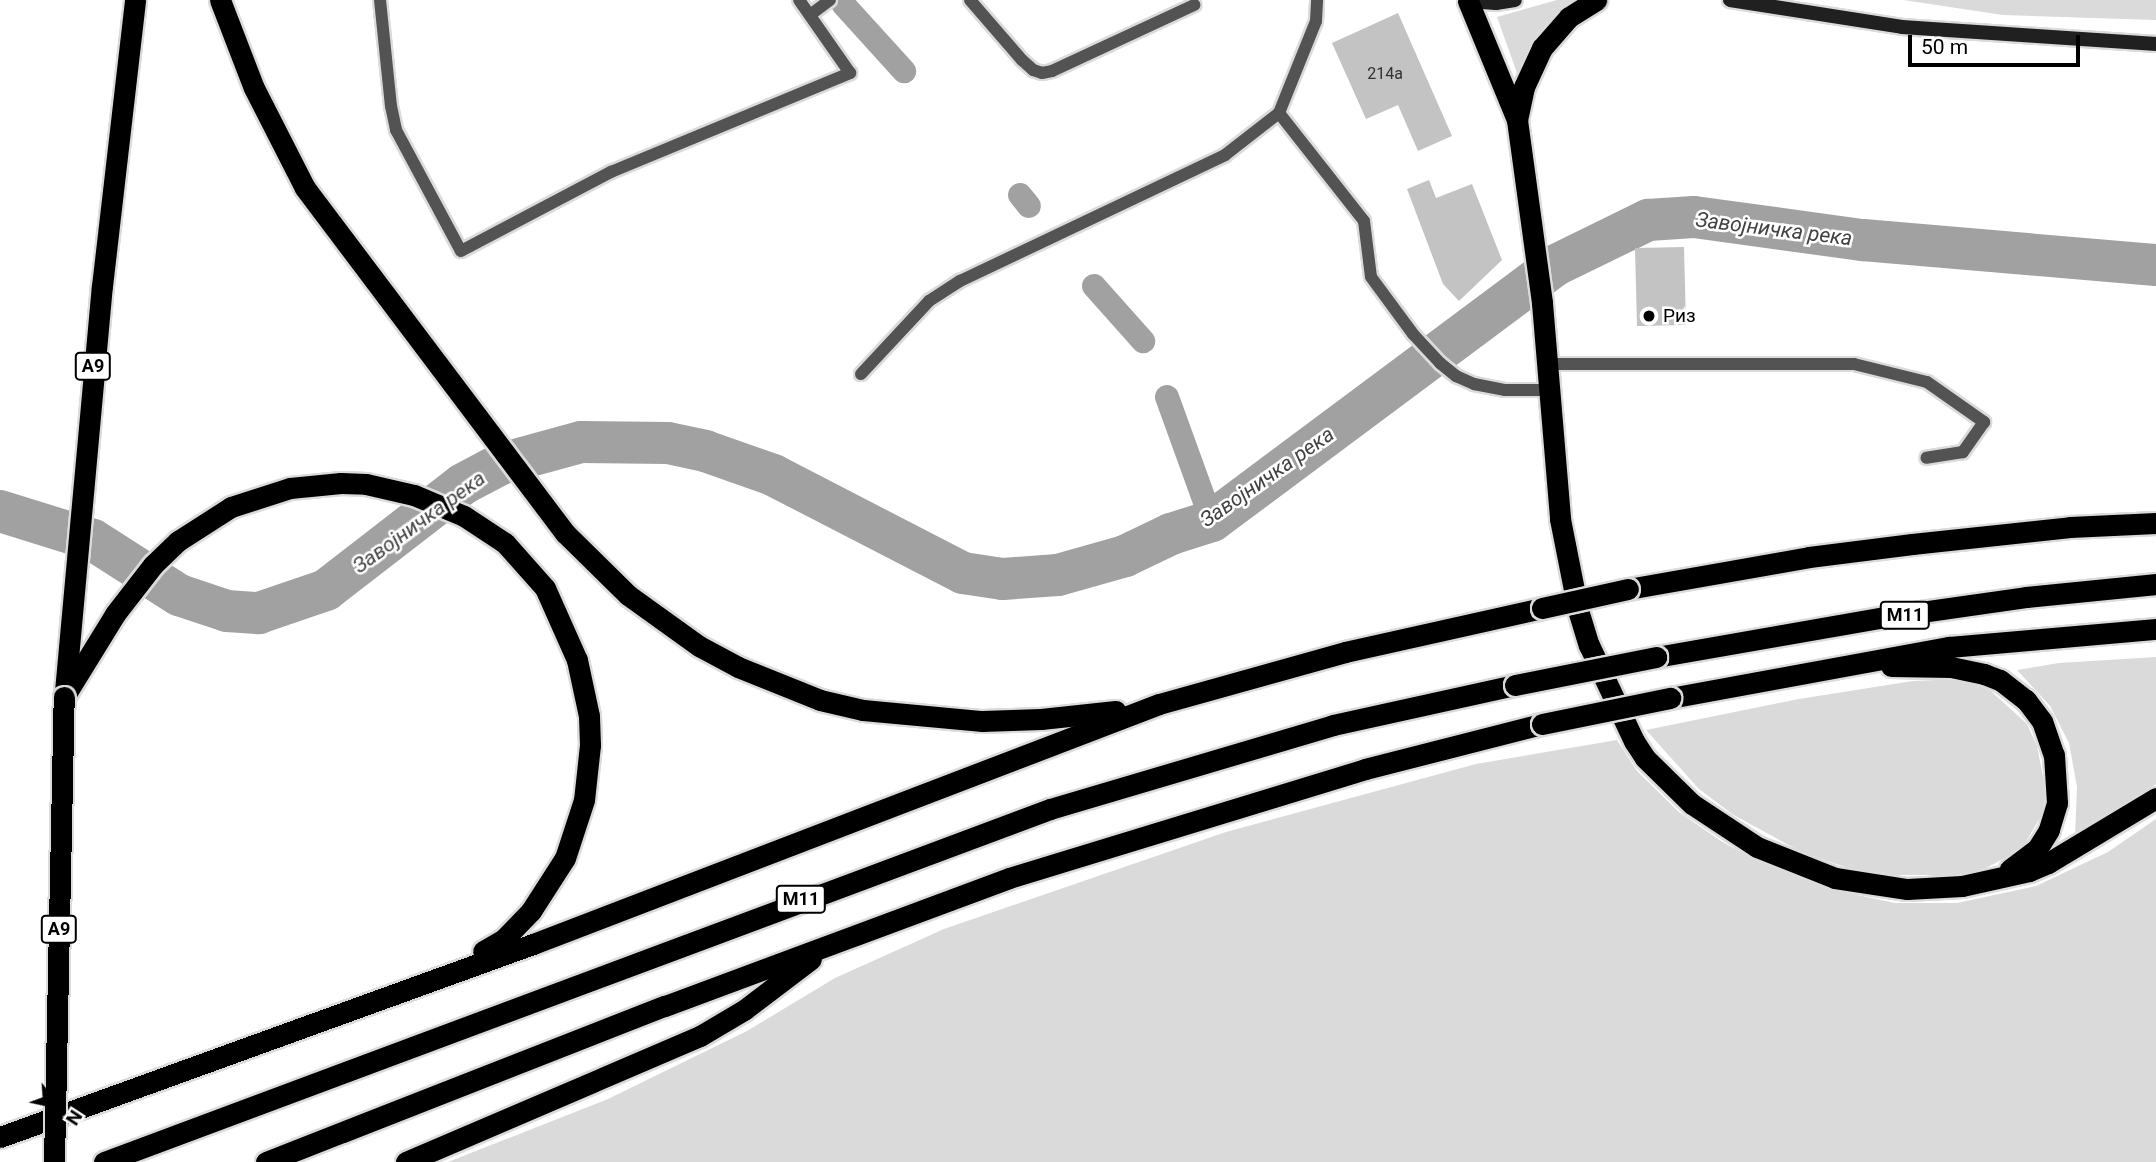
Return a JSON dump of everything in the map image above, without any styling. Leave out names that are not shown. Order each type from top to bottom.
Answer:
[{"type":"highway","name":"A9","points":[[54,1162],[64,697],[84,457],[135,0]]},
{"type":"highway","points":[[220,0],[254,88],[305,188],[539,500],[595,565],[663,622],[738,667],[820,700],[863,710],[982,721],[1101,714],[1160,704]]},
{"type":"highway","points":[[1468,0],[1517,120],[1542,303],[1547,390],[1560,519],[1578,610],[1595,657],[1634,741],[1645,758],[1692,804],[1732,834],[1807,869],[1859,883],[1907,889],[1979,883],[2048,863],[2156,798]]},
{"type":"highway","points":[[1517,120],[1524,87],[1542,48],[1569,17],[1596,0]]},
{"type":"highway","points":[[64,697],[115,614],[153,565],[178,541],[209,520],[263,494],[303,485],[366,484],[414,495],[442,505],[486,530],[528,566],[557,610],[584,687],[590,745],[584,800],[565,858],[531,911],[504,939],[436,978]]},
{"type":"highway","points":[[0,1137],[533,944],[1160,704],[1345,652],[1628,589],[1809,557],[2070,527],[2156,523]]},
{"type":"highway","name":"M11","points":[[104,1162],[873,872],[1050,809],[1333,725],[1656,657],[1886,617],[2025,597],[2156,584]]},
{"type":"highway","name":"M11","points":[[266,1162],[1009,878],[1139,836],[1365,769],[1542,724],[1843,665],[1963,646],[2156,629]]},
{"type":"highway","points":[[1843,665],[1951,667],[1984,674],[2000,680],[2026,701],[2042,721],[2050,738],[2056,771],[2057,803],[2049,830],[2027,858],[1979,883]]},
{"type":"highway","points":[[406,1162],[700,1036],[744,1010],[829,945]]},
{"type":"main road","points":[[1468,0],[1496,3],[1515,0]]},
{"type":"main road","points":[[1730,0],[1914,28],[2156,44]]},
{"type":"lane","points":[[380,0],[396,130],[461,251],[611,172],[850,73],[799,0]]},
{"type":"lane","points":[[810,15],[830,0]]},
{"type":"lane","points":[[970,0],[1032,70],[1042,73],[1052,71],[1194,5]]},
{"type":"lane","points":[[861,374],[929,301],[960,281],[1225,155],[1279,114],[1316,21],[1317,0]]},
{"type":"lane","points":[[1279,114],[1364,221],[1371,276],[1413,334],[1440,363],[1456,376],[1474,384],[1505,390],[1547,390]]},
{"type":"lane","points":[[1547,364],[1854,364],[1927,382],[1984,422],[1963,452],[1926,458]]},
{"type":"shaded area","points":[[1557,0],[1583,0],[1548,22],[1533,41],[1517,73],[1497,17]]},
{"type":"shaded area","points":[[1903,0],[2156,0],[2156,20],[2003,15]]},
{"type":"shaded area","points":[[2156,657],[2156,784],[2080,836],[2075,836],[2077,787],[2069,743],[2050,706],[2017,670],[2059,663]]},
{"type":"shaded area","points":[[1961,679],[1991,691],[2027,724],[2037,746],[2046,792],[2042,814],[2022,849],[1986,868],[1961,875],[1890,875],[1852,869],[1805,854],[1732,814],[1699,789],[1646,730],[1799,699],[1913,681]]},
{"type":"shaded area","points":[[1617,740],[1637,771],[1679,812],[1721,841],[1757,861],[1834,890],[1895,903],[1957,903],[2036,886],[2108,852],[2156,819],[2156,1162],[448,1162],[608,1099],[747,1031],[835,978],[944,929],[1226,832],[1476,764]]},
{"type":"building","points":[[1398,13],[1452,136],[1418,151],[1398,105],[1366,119],[1332,43]]},
{"type":"building","points":[[1429,180],[1436,198],[1472,184],[1502,260],[1459,301],[1443,284],[1407,189]]},
{"type":"building","points":[[1684,247],[1686,325],[1637,326],[1635,248]]},
{"type":"waterway","points":[[843,4],[904,71]]},
{"type":"waterway","points":[[1020,195],[1029,206]]},
{"type":"waterway","name":"Завојничка река","points":[[0,511],[93,540],[179,595],[227,611],[259,613],[326,590],[463,484],[501,464],[581,442],[668,443],[705,451],[773,475],[963,573],[1003,579],[1058,575],[1125,556],[1171,534],[1212,521],[1554,266],[1648,220],[1694,217],[1863,240],[2156,265]]},
{"type":"waterway","points":[[1094,286],[1143,341]]},
{"type":"waterway","points":[[1167,397],[1212,521]]},
{"type":"place","name":"Риз","points":[[1649,316]]}]
